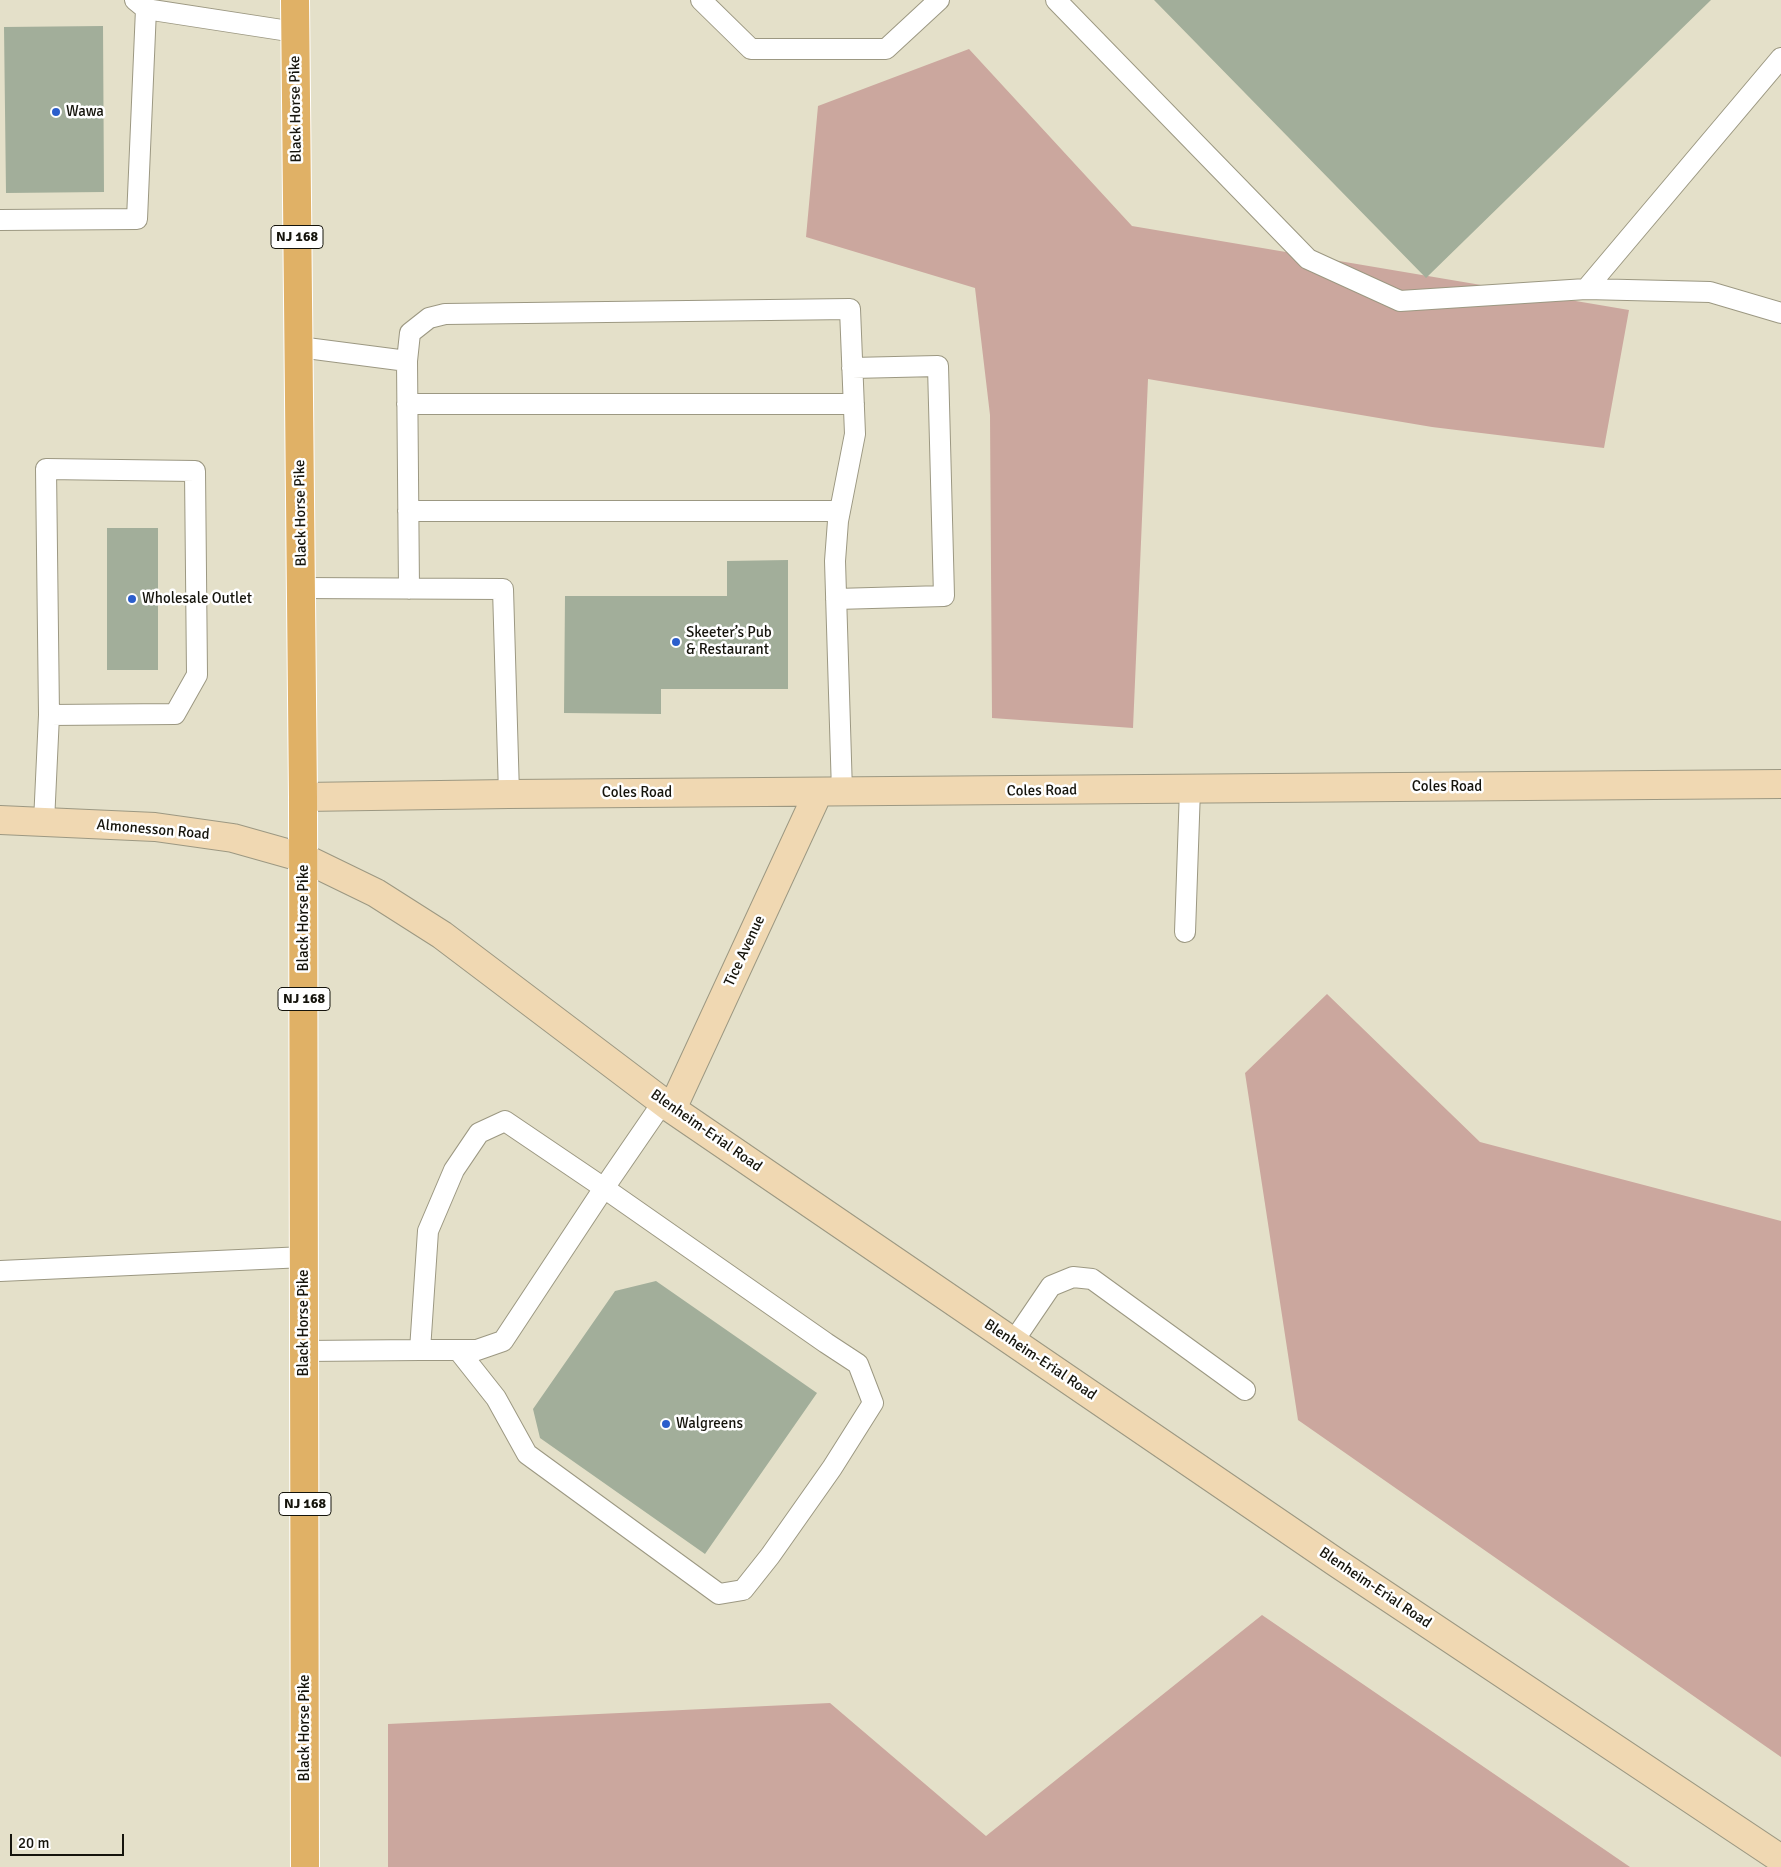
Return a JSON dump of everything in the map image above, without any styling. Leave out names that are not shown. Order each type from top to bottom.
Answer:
[{"type":"main road","name":"Black Horse Pike","points":[[295,0],[304,858],[305,1867]]},
{"type":"main road","name":"Coles Road","points":[[303,797],[1781,784]]},
{"type":"main road","name":"Tice Avenue","points":[[667,1106],[830,792]]},
{"type":"main road","name":"Almonesson Road","points":[[0,820],[154,827],[224,836],[304,858]]},
{"type":"main road","name":"Blenheim-Erial Road","points":[[304,858],[376,893],[442,935],[667,1106],[1337,1563],[1781,1859]]},
{"type":"lane","points":[[701,0],[751,49],[886,49],[939,0]]},
{"type":"lane","points":[[1056,0],[1308,259],[1400,301],[1586,289],[1710,292],[1781,313]]},
{"type":"lane","points":[[0,220],[137,219],[140,4],[295,32]]},
{"type":"lane","points":[[1586,289],[1781,58]]},
{"type":"lane","points":[[409,589],[407,360],[410,333],[429,318],[445,314],[850,309],[855,434],[840,511],[835,561],[836,599],[830,792]]},
{"type":"lane","points":[[299,347],[407,360]]},
{"type":"lane","points":[[836,599],[944,596],[938,366],[852,368]]},
{"type":"lane","points":[[408,404],[854,404]]},
{"type":"lane","points":[[44,822],[49,715],[46,469],[195,471],[197,675],[175,714],[49,715]]},
{"type":"lane","points":[[408,511],[840,511]]},
{"type":"lane","points":[[301,588],[503,589],[509,794]]},
{"type":"lane","points":[[1185,932],[1190,789]]},
{"type":"lane","points":[[304,1351],[477,1350],[503,1341],[604,1188],[667,1106]]},
{"type":"lane","points":[[420,1350],[428,1231],[454,1170],[478,1133],[505,1120],[858,1364],[874,1403],[832,1468],[770,1556],[743,1590],[719,1594],[527,1454],[496,1398],[458,1350]]},
{"type":"lane","points":[[0,1271],[304,1257]]},
{"type":"lane","points":[[1013,1342],[1051,1286],[1073,1277],[1092,1279],[1245,1390]]},
{"type":"shaded area","points":[[969,49],[1132,226],[1629,310],[1604,448],[1432,427],[1148,379],[1133,728],[992,718],[990,415],[975,288],[806,237],[818,106]]},
{"type":"shaded area","points":[[1327,994],[1480,1142],[1781,1221],[1781,1757],[1298,1420],[1245,1073]]},
{"type":"shaded area","points":[[1262,1615],[1630,1867],[388,1867],[388,1724],[830,1703],[986,1836]]},
{"type":"building","points":[[1154,0],[1711,0],[1426,278]]},
{"type":"building","points":[[103,26],[104,192],[6,193],[4,27]]},
{"type":"building","name":"Wholesale Outlet","points":[[107,528],[158,528],[158,670],[107,670]]},
{"type":"building","name":"Skeeter’s Pub & Restaurant","points":[[788,560],[788,689],[661,689],[661,714],[564,713],[565,596],[727,596],[727,561]]},
{"type":"building","name":"Walgreens","points":[[656,1281],[817,1393],[705,1554],[540,1438],[533,1409],[615,1291]]},
{"type":"place","name":"Wawa","points":[[56,112]]},
{"type":"place","name":"Wholesale Outlet","points":[[132,599]]},
{"type":"place","name":"Skeeter’s Pub & Restaurant","points":[[676,642]]},
{"type":"place","name":"Walgreens","points":[[666,1424]]}]
